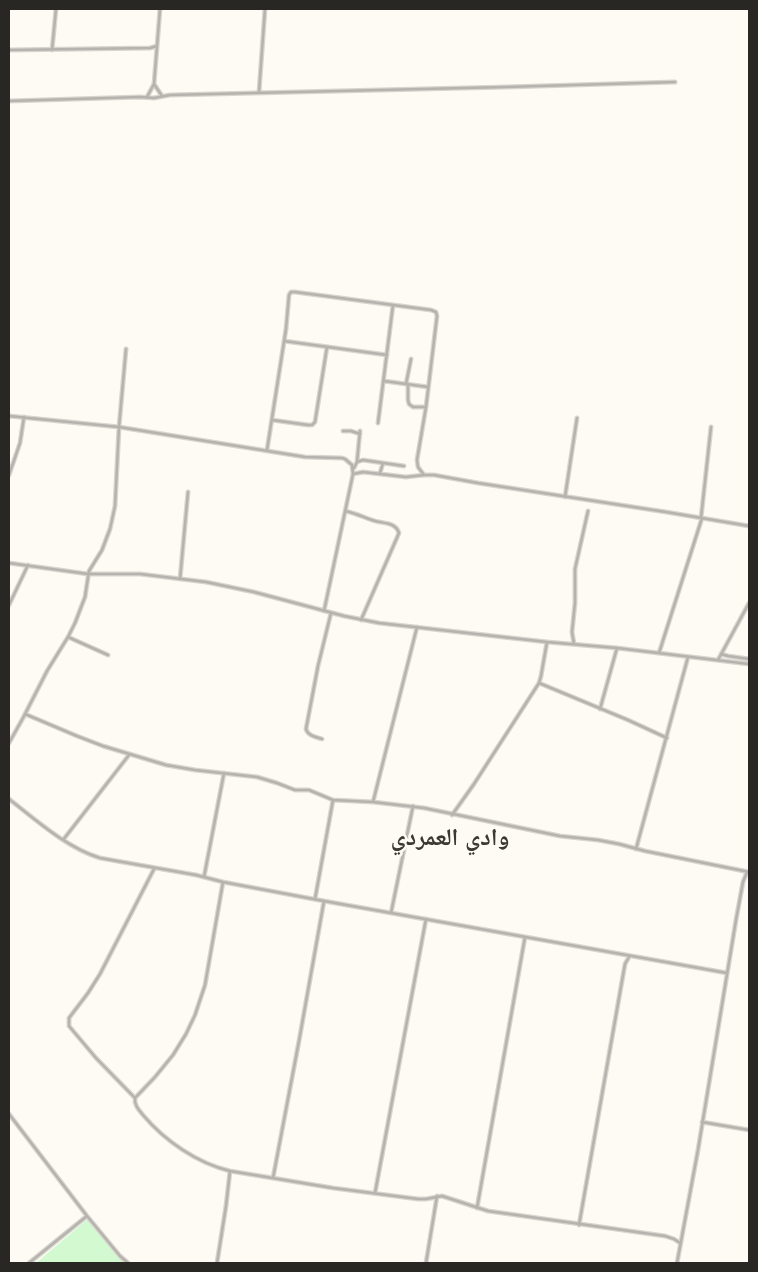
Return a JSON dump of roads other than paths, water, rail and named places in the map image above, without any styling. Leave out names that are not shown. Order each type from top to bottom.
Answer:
[{"type":"street","points":[[52,50],[56,9]]},
{"type":"street","points":[[147,98],[154,84],[160,9]]},
{"type":"street","points":[[259,92],[265,9]]},
{"type":"street","points":[[9,50],[150,48],[157,46]]},
{"type":"street","points":[[9,101],[147,98],[170,94],[675,82]]},
{"type":"street","points":[[154,84],[162,96]]},
{"type":"street","points":[[267,451],[289,295],[293,292],[431,310],[437,314],[417,463],[419,470],[424,475]]},
{"type":"street","points":[[378,423],[394,305]]},
{"type":"street","points":[[284,341],[387,355]]},
{"type":"street","points":[[272,420],[308,425],[315,422],[327,347]]},
{"type":"street","points":[[9,743],[47,671],[68,637],[83,604],[90,568],[102,550],[113,518],[126,349]]},
{"type":"street","points":[[411,360],[407,384],[409,404],[414,407],[426,407]]},
{"type":"street","points":[[384,381],[428,387]]},
{"type":"street","points":[[9,416],[119,427],[305,457],[342,458],[349,462],[353,469],[353,474],[324,611]]},
{"type":"street","points":[[9,475],[20,443],[24,418]]},
{"type":"street","points":[[565,497],[577,418]]},
{"type":"street","points":[[659,653],[701,518],[711,427]]},
{"type":"street","points":[[343,431],[360,433],[357,462],[353,469]]},
{"type":"street","points":[[357,462],[363,460],[404,466]]},
{"type":"street","points":[[380,474],[383,463]]},
{"type":"street","points":[[353,474],[363,472],[406,477],[438,476],[478,484],[749,526]]},
{"type":"street","points":[[180,579],[188,492]]},
{"type":"street","points":[[345,510],[372,520],[391,524],[399,532],[361,620]]},
{"type":"street","points":[[574,644],[572,632],[576,566],[588,511]]},
{"type":"street","points":[[9,563],[88,574],[140,574],[180,579],[246,590],[324,611],[379,623],[749,664]]},
{"type":"street","points":[[9,606],[28,565]]},
{"type":"street","points":[[575,579],[581,580]]},
{"type":"street","points":[[718,660],[749,603]]},
{"type":"street","points":[[322,739],[310,735],[306,729],[331,612]]},
{"type":"street","points":[[373,802],[417,627]]},
{"type":"street","points":[[68,637],[108,655]]},
{"type":"street","points":[[452,815],[539,683],[547,642]]},
{"type":"street","points":[[600,709],[618,648]]},
{"type":"street","points":[[721,654],[731,657],[749,658]]},
{"type":"street","points":[[636,849],[688,657]]},
{"type":"street","points":[[539,683],[667,738]]},
{"type":"street","points":[[25,714],[77,736],[129,754],[180,768],[257,777],[295,790],[309,790],[333,800],[412,806],[560,836],[608,842],[748,872],[744,879],[739,901],[677,1263]]},
{"type":"street","points":[[63,840],[129,754]]},
{"type":"street","points":[[204,877],[224,773]]},
{"type":"street","points":[[9,800],[63,840],[90,855],[100,858],[324,901],[726,973]]},
{"type":"street","points":[[316,899],[333,800]]},
{"type":"street","points":[[391,913],[412,806]]},
{"type":"street","points":[[135,1098],[96,1058],[69,1026],[68,1021],[100,974],[154,869]]},
{"type":"street","points":[[223,882],[205,985],[196,1015],[173,1055],[135,1098],[134,1103],[159,1132],[192,1155],[218,1168],[230,1171],[422,1199],[445,1196],[488,1211],[665,1236],[680,1243]]},
{"type":"street","points":[[273,1178],[324,901]]},
{"type":"street","points":[[375,1193],[426,919]]},
{"type":"street","points":[[477,1208],[525,937]]},
{"type":"street","points":[[578,1225],[625,964],[629,956]]},
{"type":"street","points":[[9,1114],[87,1216],[128,1263]]},
{"type":"street","points":[[702,1122],[749,1130]]},
{"type":"street","points":[[217,1263],[230,1171]]},
{"type":"street","points":[[426,1263],[437,1196]]},
{"type":"street","points":[[29,1263],[87,1216]]},
{"type":"district","name":"وادي العمردي","points":[[450,838]]}]
